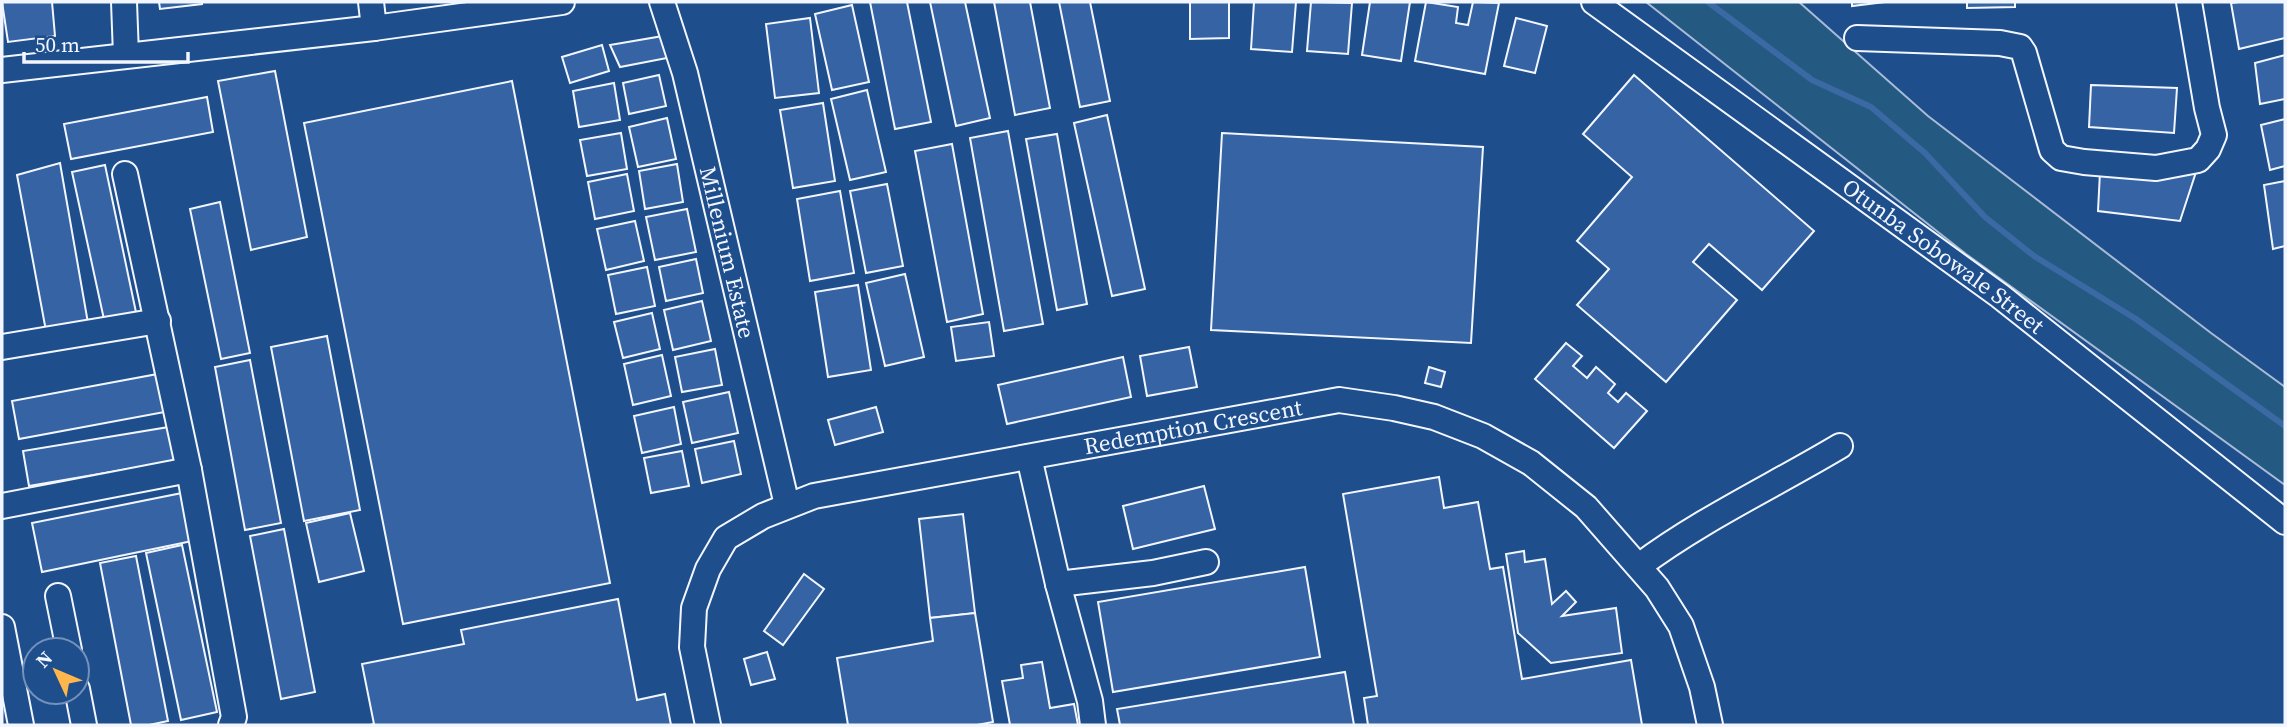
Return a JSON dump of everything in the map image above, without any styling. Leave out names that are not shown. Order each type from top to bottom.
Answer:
[{"type":"street","points":[[124,2],[127,55]]},
{"type":"street","points":[[371,2],[374,28]]},
{"type":"street","points":[[2,71],[374,28],[562,2]]},
{"type":"street","name":"Millenium Estate","points":[[662,2],[685,73],[787,505]]},
{"type":"street","name":"Otunba Sobowale Street","points":[[1594,2],[2010,304],[2285,522]]},
{"type":"street","points":[[1857,38],[2000,43],[2020,47],[2052,150],[2061,158],[2084,162],[2156,168],[2198,160],[2208,149],[2214,135],[2189,2]]},
{"type":"street","points":[[125,174],[189,470],[234,718],[231,725]]},
{"type":"street","points":[[2,347],[158,321]]},
{"type":"street","name":"Redemption Crescent","points":[[708,725],[692,647],[694,608],[708,569],[726,538],[787,505],[814,496],[1339,400],[1434,417],[1483,436],[1531,463],[1586,507],[1657,588],[1681,626],[1702,687],[1710,725]]},
{"type":"street","points":[[1639,566],[1700,524],[1840,446]]},
{"type":"street","points":[[1029,457],[1058,584],[1090,701],[1093,725]]},
{"type":"street","points":[[2,506],[189,470]]},
{"type":"street","points":[[1058,584],[1153,573],[1206,562]]},
{"type":"street","points":[[58,596],[66,636]]},
{"type":"street","points":[[2,627],[21,725]]},
{"type":"street","points":[[80,706],[84,725]]},
{"type":"shaded area","points":[[1646,2],[1799,2],[1928,116],[2285,387],[2285,485],[1966,254]]},
{"type":"building","points":[[2,2],[52,2],[55,36],[8,42]]},
{"type":"building","points":[[159,2],[202,2],[202,4],[160,9]]},
{"type":"building","points":[[870,2],[907,2],[931,122],[895,129]]},
{"type":"building","points":[[930,2],[965,2],[990,118],[956,126]]},
{"type":"building","points":[[994,2],[1030,2],[1050,108],[1015,115]]},
{"type":"building","points":[[1059,2],[1090,2],[1110,101],[1080,107]]},
{"type":"building","points":[[1190,2],[1229,2],[1229,38],[1190,39]]},
{"type":"building","points":[[1254,2],[1296,2],[1292,52],[1251,49]]},
{"type":"building","points":[[1311,2],[1352,3],[1348,54],[1307,51]]},
{"type":"building","points":[[1370,2],[1410,2],[1401,61],[1362,55]]},
{"type":"building","points":[[1426,2],[1458,7],[1456,23],[1468,25],[1473,2],[1499,3],[1485,74],[1415,61]]},
{"type":"building","points":[[1852,2],[1885,2],[1852,6]]},
{"type":"building","points":[[1967,2],[2015,2],[2015,7],[1967,8]]},
{"type":"building","points":[[2285,2],[2285,38],[2239,49],[2231,3]]},
{"type":"building","points":[[852,5],[869,82],[832,90],[815,14]]},
{"type":"building","points":[[810,18],[819,93],[775,98],[766,24]]},
{"type":"building","points":[[1516,18],[1547,26],[1535,73],[1504,66]]},
{"type":"building","points":[[663,36],[667,58],[620,67],[610,45]]},
{"type":"building","points":[[602,45],[609,71],[570,83],[562,57]]},
{"type":"building","points":[[2285,55],[2285,99],[2260,104],[2255,63]]},
{"type":"building","points":[[275,71],[307,237],[251,250],[218,81]]},
{"type":"building","points":[[659,75],[666,106],[629,114],[623,83]]},
{"type":"building","points":[[1634,75],[1814,231],[1762,290],[1709,244],[1693,262],[1737,300],[1666,382],[1577,305],[1609,269],[1577,241],[1632,177],[1583,134]]},
{"type":"building","points":[[512,81],[610,583],[403,624],[304,123]]},
{"type":"building","points":[[614,83],[620,120],[579,127],[573,91]]},
{"type":"building","points":[[2091,85],[2177,88],[2174,133],[2089,127]]},
{"type":"building","points":[[867,90],[886,172],[850,180],[831,99]]},
{"type":"building","points":[[207,97],[213,132],[71,159],[64,124]]},
{"type":"building","points":[[823,103],[835,181],[793,188],[780,110]]},
{"type":"building","points":[[1107,115],[1145,289],[1112,296],[1074,123]]},
{"type":"building","points":[[667,118],[676,159],[638,167],[629,127]]},
{"type":"building","points":[[2285,119],[2285,166],[2270,170],[2261,125]]},
{"type":"building","points":[[1008,131],[1043,324],[1004,331],[970,138]]},
{"type":"building","points":[[621,133],[627,169],[587,176],[580,140]]},
{"type":"building","points":[[1222,133],[1483,147],[1471,343],[1211,330]]},
{"type":"building","points":[[1057,134],[1087,304],[1057,310],[1026,139]]},
{"type":"building","points":[[952,144],[983,314],[947,322],[915,151]]},
{"type":"building","points":[[60,163],[88,323],[46,331],[17,175]]},
{"type":"building","points":[[677,164],[683,202],[645,209],[639,171]]},
{"type":"building","points":[[105,165],[137,317],[105,324],[72,172]]},
{"type":"building","points":[[2100,172],[2196,172],[2180,221],[2098,211]]},
{"type":"building","points":[[627,174],[634,211],[595,219],[588,182]]},
{"type":"building","points":[[2285,181],[2285,246],[2273,249],[2264,185]]},
{"type":"building","points":[[887,184],[903,266],[866,273],[850,191]]},
{"type":"building","points":[[840,191],[854,273],[810,281],[797,199]]},
{"type":"building","points":[[220,202],[250,353],[221,359],[190,209]]},
{"type":"building","points":[[687,209],[696,252],[655,260],[646,217]]},
{"type":"building","points":[[635,221],[644,261],[606,270],[597,229]]},
{"type":"building","points":[[696,259],[703,293],[666,301],[659,267]]},
{"type":"building","points":[[647,267],[655,306],[616,314],[608,275]]},
{"type":"building","points":[[905,274],[924,357],[885,366],[866,283]]},
{"type":"building","points":[[858,285],[871,370],[828,377],[815,292]]},
{"type":"building","points":[[702,301],[711,341],[673,350],[664,310]]},
{"type":"building","points":[[652,313],[660,349],[623,358],[614,322]]},
{"type":"building","points":[[989,322],[994,356],[956,361],[951,327]]},
{"type":"building","points":[[327,336],[360,510],[304,521],[271,347]]},
{"type":"building","points":[[1566,343],[1582,356],[1573,366],[1587,378],[1596,367],[1615,384],[1608,393],[1618,402],[1626,393],[1647,411],[1614,448],[1535,379]]},
{"type":"building","points":[[1189,347],[1197,387],[1147,396],[1140,356]]},
{"type":"building","points":[[715,349],[722,385],[682,392],[675,357]]},
{"type":"building","points":[[662,355],[671,396],[633,405],[624,364]]},
{"type":"building","points":[[1123,357],[1131,397],[1007,424],[998,385]]},
{"type":"building","points":[[250,360],[281,523],[245,530],[215,367]]},
{"type":"building","points":[[1429,367],[1445,372],[1441,387],[1425,383]]},
{"type":"building","points":[[163,373],[170,411],[19,439],[12,401]]},
{"type":"building","points":[[729,392],[738,433],[692,443],[683,402]]},
{"type":"building","points":[[674,407],[681,444],[642,453],[634,416]]},
{"type":"building","points":[[876,407],[883,432],[835,445],[828,420]]},
{"type":"building","points":[[175,426],[181,460],[29,486],[23,451]]},
{"type":"building","points":[[734,441],[741,474],[702,483],[695,449]]},
{"type":"building","points":[[682,451],[689,486],[651,493],[644,458]]},
{"type":"building","points":[[1439,477],[1444,508],[1478,502],[1490,569],[1503,567],[1522,679],[1631,660],[1642,725],[1368,725],[1364,698],[1377,696],[1343,494]]},
{"type":"building","points":[[1204,486],[1215,529],[1133,549],[1123,506]]},
{"type":"building","points":[[187,492],[197,540],[42,572],[32,523]]},
{"type":"building","points":[[350,513],[364,571],[319,582],[306,523]]},
{"type":"building","points":[[963,514],[975,613],[930,618],[919,519]]},
{"type":"building","points":[[284,529],[315,692],[281,699],[250,536]]},
{"type":"building","points":[[182,545],[217,712],[181,720],[146,553]]},
{"type":"building","points":[[1524,551],[1525,562],[1545,559],[1552,604],[1566,591],[1576,602],[1562,616],[1616,608],[1622,653],[1551,663],[1518,633],[1506,554]]},
{"type":"building","points":[[136,556],[168,721],[149,725],[131,725],[100,563]]},
{"type":"building","points":[[1305,567],[1320,657],[1113,692],[1098,602]]},
{"type":"building","points":[[804,574],[824,589],[783,645],[764,631]]},
{"type":"building","points":[[618,599],[637,700],[665,694],[671,725],[370,725],[374,724],[362,664],[464,644],[461,630]]},
{"type":"building","points":[[975,613],[993,722],[977,725],[848,725],[837,658],[933,641],[930,618]]},
{"type":"building","points":[[767,652],[775,679],[751,685],[744,659]]},
{"type":"building","points":[[1042,662],[1050,708],[1074,704],[1078,725],[1010,725],[1002,681],[1023,678],[1021,665]]},
{"type":"building","points":[[1345,672],[1354,725],[1120,725],[1117,709]]},
{"type":"waterway","points":[[1708,2],[1812,80],[1871,107],[1925,153],[1985,217],[2034,256],[2136,319],[2285,426]]}]
